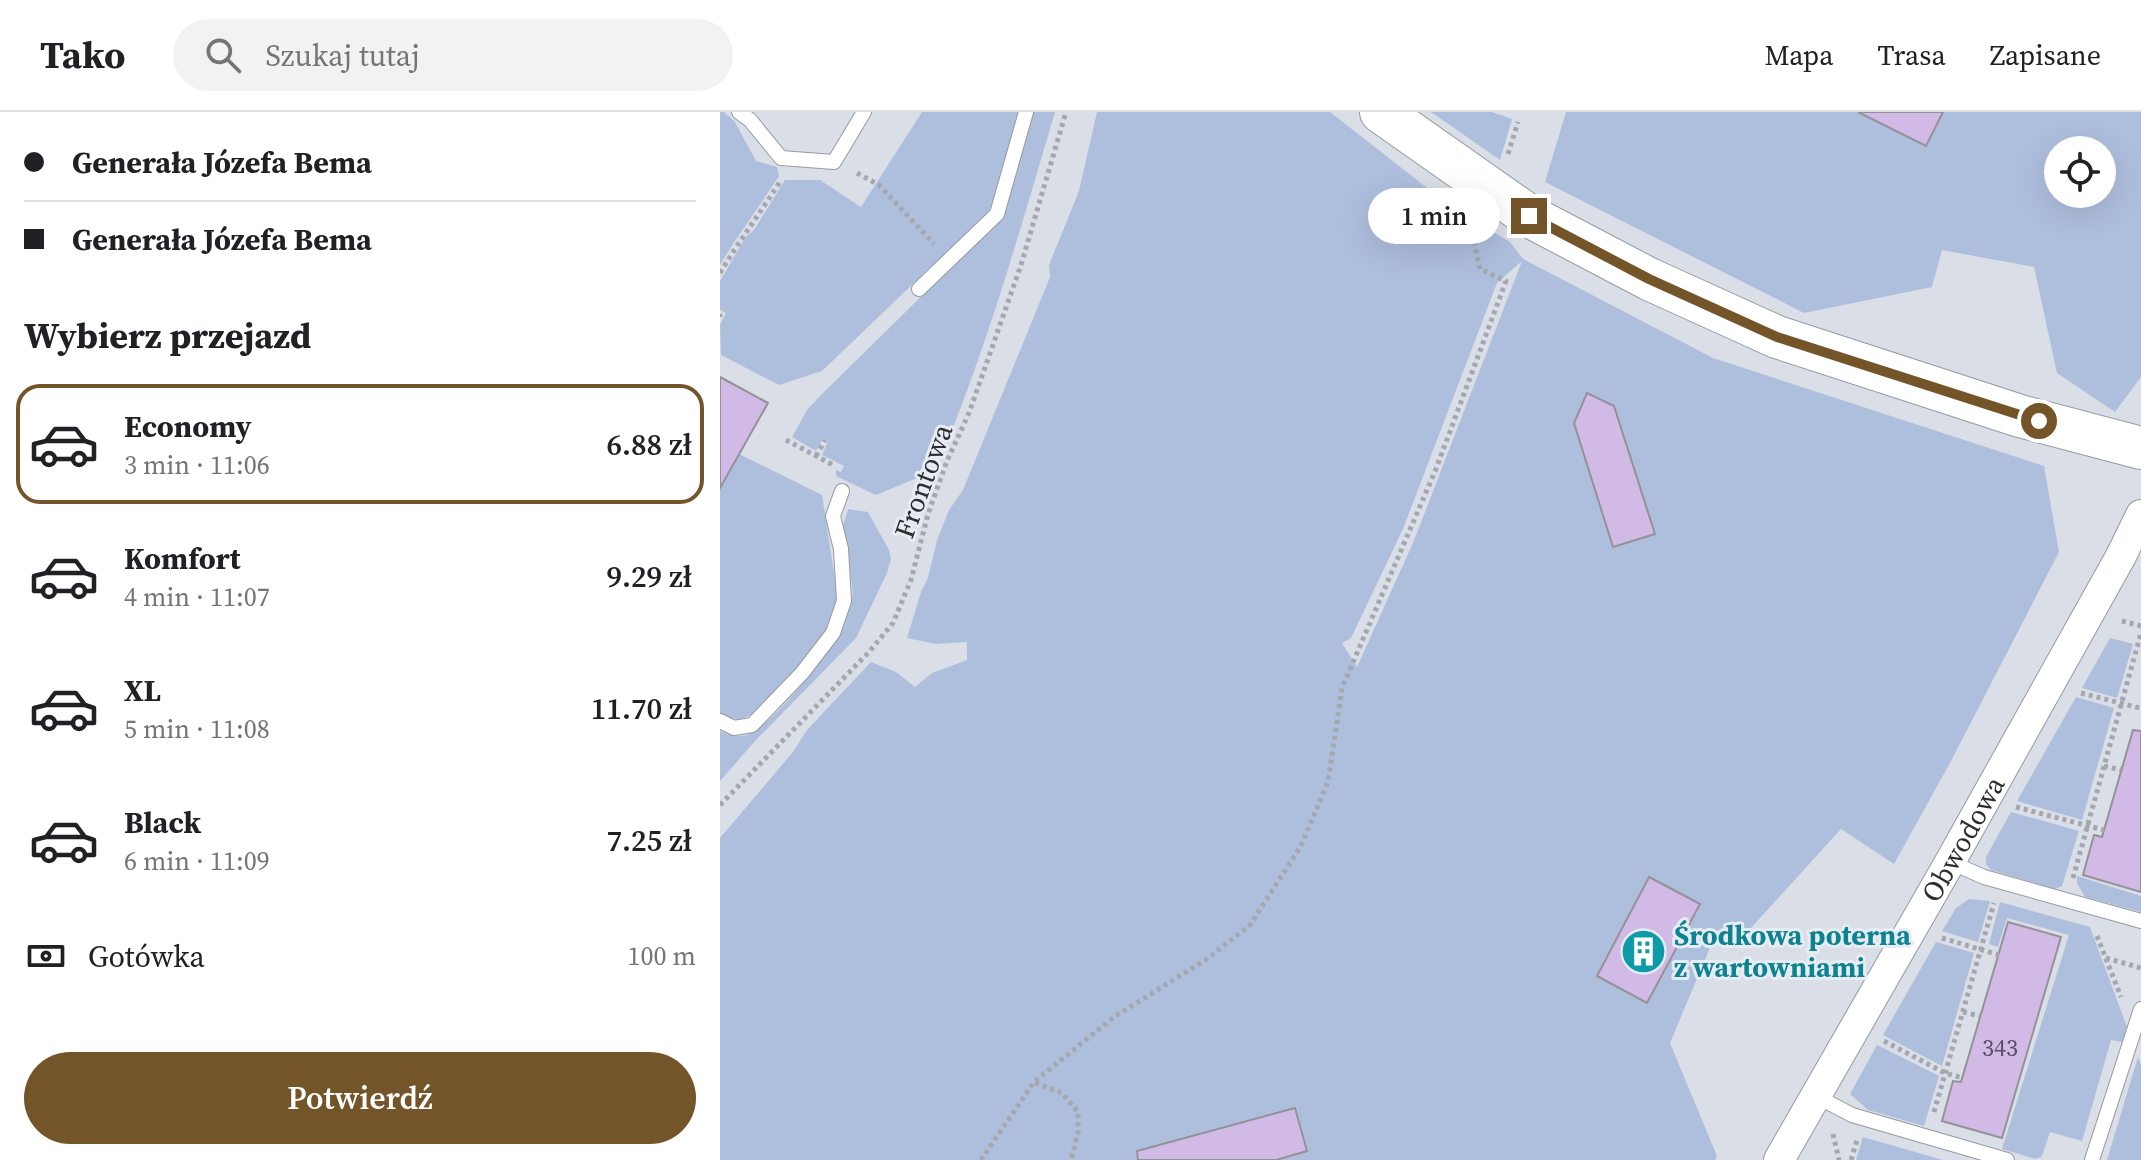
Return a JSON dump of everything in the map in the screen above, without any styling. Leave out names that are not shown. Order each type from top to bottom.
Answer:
[{"type":"street","points":[[1381,112],[1529,216],[1649,279],[1777,337],[2020,416],[2141,448]]},
{"type":"street","name":"Obwodowa","points":[[1779,1160],[1950,862],[2141,515]]},
{"type":"lane","points":[[739,112],[750,120],[781,158],[834,162],[864,112]]},
{"type":"lane","points":[[919,289],[997,214],[1026,112]]},
{"type":"lane","points":[[720,721],[734,728],[752,725],[802,673],[833,633],[844,601],[841,549],[833,516],[842,491]]},
{"type":"lane","points":[[1950,862],[1984,877],[2141,921]]},
{"type":"lane","points":[[2092,1160],[2141,1009]]},
{"type":"lane","points":[[1816,1096],[1852,1115],[2007,1160]]},
{"type":"path","name":"Frontowa","points":[[720,805],[869,652],[893,623],[911,580],[937,487],[969,413],[1021,265],[1066,112]]},
{"type":"path","points":[[1507,155],[1518,122]]},
{"type":"path","points":[[720,273],[742,234],[751,227],[782,179]]},
{"type":"path","points":[[879,185],[943,255]]},
{"type":"path","points":[[981,1160],[1034,1082],[1114,1017],[1207,959],[1250,925],[1301,846],[1328,782],[1342,688],[1436,469],[1506,281],[1480,269],[1470,222]]},
{"type":"path","points":[[786,440],[838,467]]},
{"type":"path","points":[[816,456],[825,440]]},
{"type":"path","points":[[2114,619],[2141,626]]},
{"type":"path","points":[[2134,1031],[2093,924],[2062,916],[2141,633]]},
{"type":"path","points":[[2072,691],[2140,708]]},
{"type":"path","points":[[2104,766],[2121,770]]},
{"type":"path","points":[[2007,805],[2104,830]]},
{"type":"path","points":[[1935,1109],[1996,897]]},
{"type":"path","points":[[1934,936],[1999,955]]},
{"type":"path","points":[[2106,958],[2141,968]]},
{"type":"path","points":[[1963,1012],[1980,1016]]},
{"type":"path","points":[[1876,1037],[1945,1073],[1963,1078]]},
{"type":"path","points":[[1034,1082],[1062,1093],[1078,1112],[1078,1133],[1071,1160]]},
{"type":"path","points":[[1832,1129],[1839,1160]]},
{"type":"shaded area","points":[[720,112],[735,122],[756,161],[777,167],[779,176],[720,265]]},
{"type":"shaded area","points":[[922,112],[1018,112],[995,202],[986,214],[822,371],[779,385],[721,355],[720,325],[726,313],[720,310],[720,281],[785,180],[820,180],[861,207]]},
{"type":"shaded area","points":[[1029,112],[1055,112],[989,328],[959,413],[942,455],[937,454],[917,478],[876,495],[836,476],[836,470],[841,472],[844,466],[822,455],[828,441],[823,439],[816,451],[792,437],[807,410],[821,395],[999,220]]},
{"type":"shaded area","points":[[1097,112],[1330,112],[1449,205],[1510,242],[1523,259],[1713,358],[2044,466],[2059,552],[1894,864],[1841,829],[1751,928],[1714,938],[1670,1043],[1717,1156],[1715,1160],[720,1160],[720,838],[793,752],[807,730],[871,662],[896,672],[915,687],[932,673],[967,660],[967,642],[936,644],[907,638],[928,578],[937,540],[949,510],[963,490],[1050,277],[1049,265],[1079,191]],"holes":[[[1522,261],[1413,543],[1357,667],[1342,643],[1351,638],[1403,529],[1497,283]],[[1586,393],[1614,406],[1654,534],[1613,547],[1574,423]]]},
{"type":"shaded area","points":[[1431,112],[1492,112],[1512,119],[1500,160]]},
{"type":"shaded area","points":[[1566,112],[2141,112],[2141,377],[2115,412],[2057,373],[2034,267],[1942,250],[1932,287],[1804,313],[1545,182]]},
{"type":"shaded area","points":[[739,454],[822,495],[838,599],[829,629],[797,670],[757,712],[739,720],[720,714],[720,476],[726,478]]},
{"type":"shaded area","points":[[848,509],[868,512],[889,550],[891,559],[887,573],[856,638],[720,781],[720,731],[734,736],[746,735],[762,726],[810,674],[847,614],[852,592],[842,533]]},
{"type":"shaded area","points":[[2110,638],[2133,644],[2117,698],[2082,688]]},
{"type":"shaded area","points":[[2076,697],[2114,708],[2082,820],[2017,801]]},
{"type":"shaded area","points":[[2011,812],[2079,831],[2062,886],[2055,889],[1991,870],[1986,864],[1986,857]]},
{"type":"shaded area","points":[[2077,876],[2141,896],[2141,912],[2085,897],[2077,883]]},
{"type":"shaded area","points":[[1969,899],[1990,901],[1978,942],[1942,931],[1956,908]]},
{"type":"shaded area","points":[[2000,902],[2090,927],[2127,1027],[2122,1042],[2111,1040],[2082,1141],[2050,1132],[2042,1156],[2036,1159],[2002,1149],[2069,935],[2007,918],[1998,947],[1989,944]]},
{"type":"shaded area","points":[[1936,942],[1974,953],[1942,1066],[1883,1035]]},
{"type":"shaded area","points":[[1877,1045],[1939,1076],[1924,1126],[1868,1110],[1850,1094]]},
{"type":"shaded area","points":[[2138,1057],[2141,1065],[2141,1160],[2107,1160]]},
{"type":"shaded area","points":[[1863,1137],[1943,1160],[1856,1160]]},
{"type":"building","points":[[1858,112],[1943,112],[1926,146]]},
{"type":"building","points":[[720,377],[768,403],[720,488]]},
{"type":"building","points":[[1587,393],[1614,406],[1655,534],[1613,547],[1574,423]]},
{"type":"building","points":[[2133,730],[2141,731],[2141,892],[2083,875],[2094,835],[2102,837]]},
{"type":"building","name":"Środkowa poterna z wartowniami","points":[[1649,877],[1700,904],[1647,1003],[1597,976]]},
{"type":"building","points":[[2008,922],[2061,937],[2002,1138],[1942,1121],[1953,1081],[1961,1082]]},
{"type":"building","points":[[1295,1108],[1307,1151],[1276,1160],[1138,1160],[1137,1151]]},
{"type":"place","name":"Środkowa poterna z wartowniami","points":[[1643,951]]},
{"type":"route","points":[[1529,216],[1649,279],[1777,337],[2039,421]]}]
